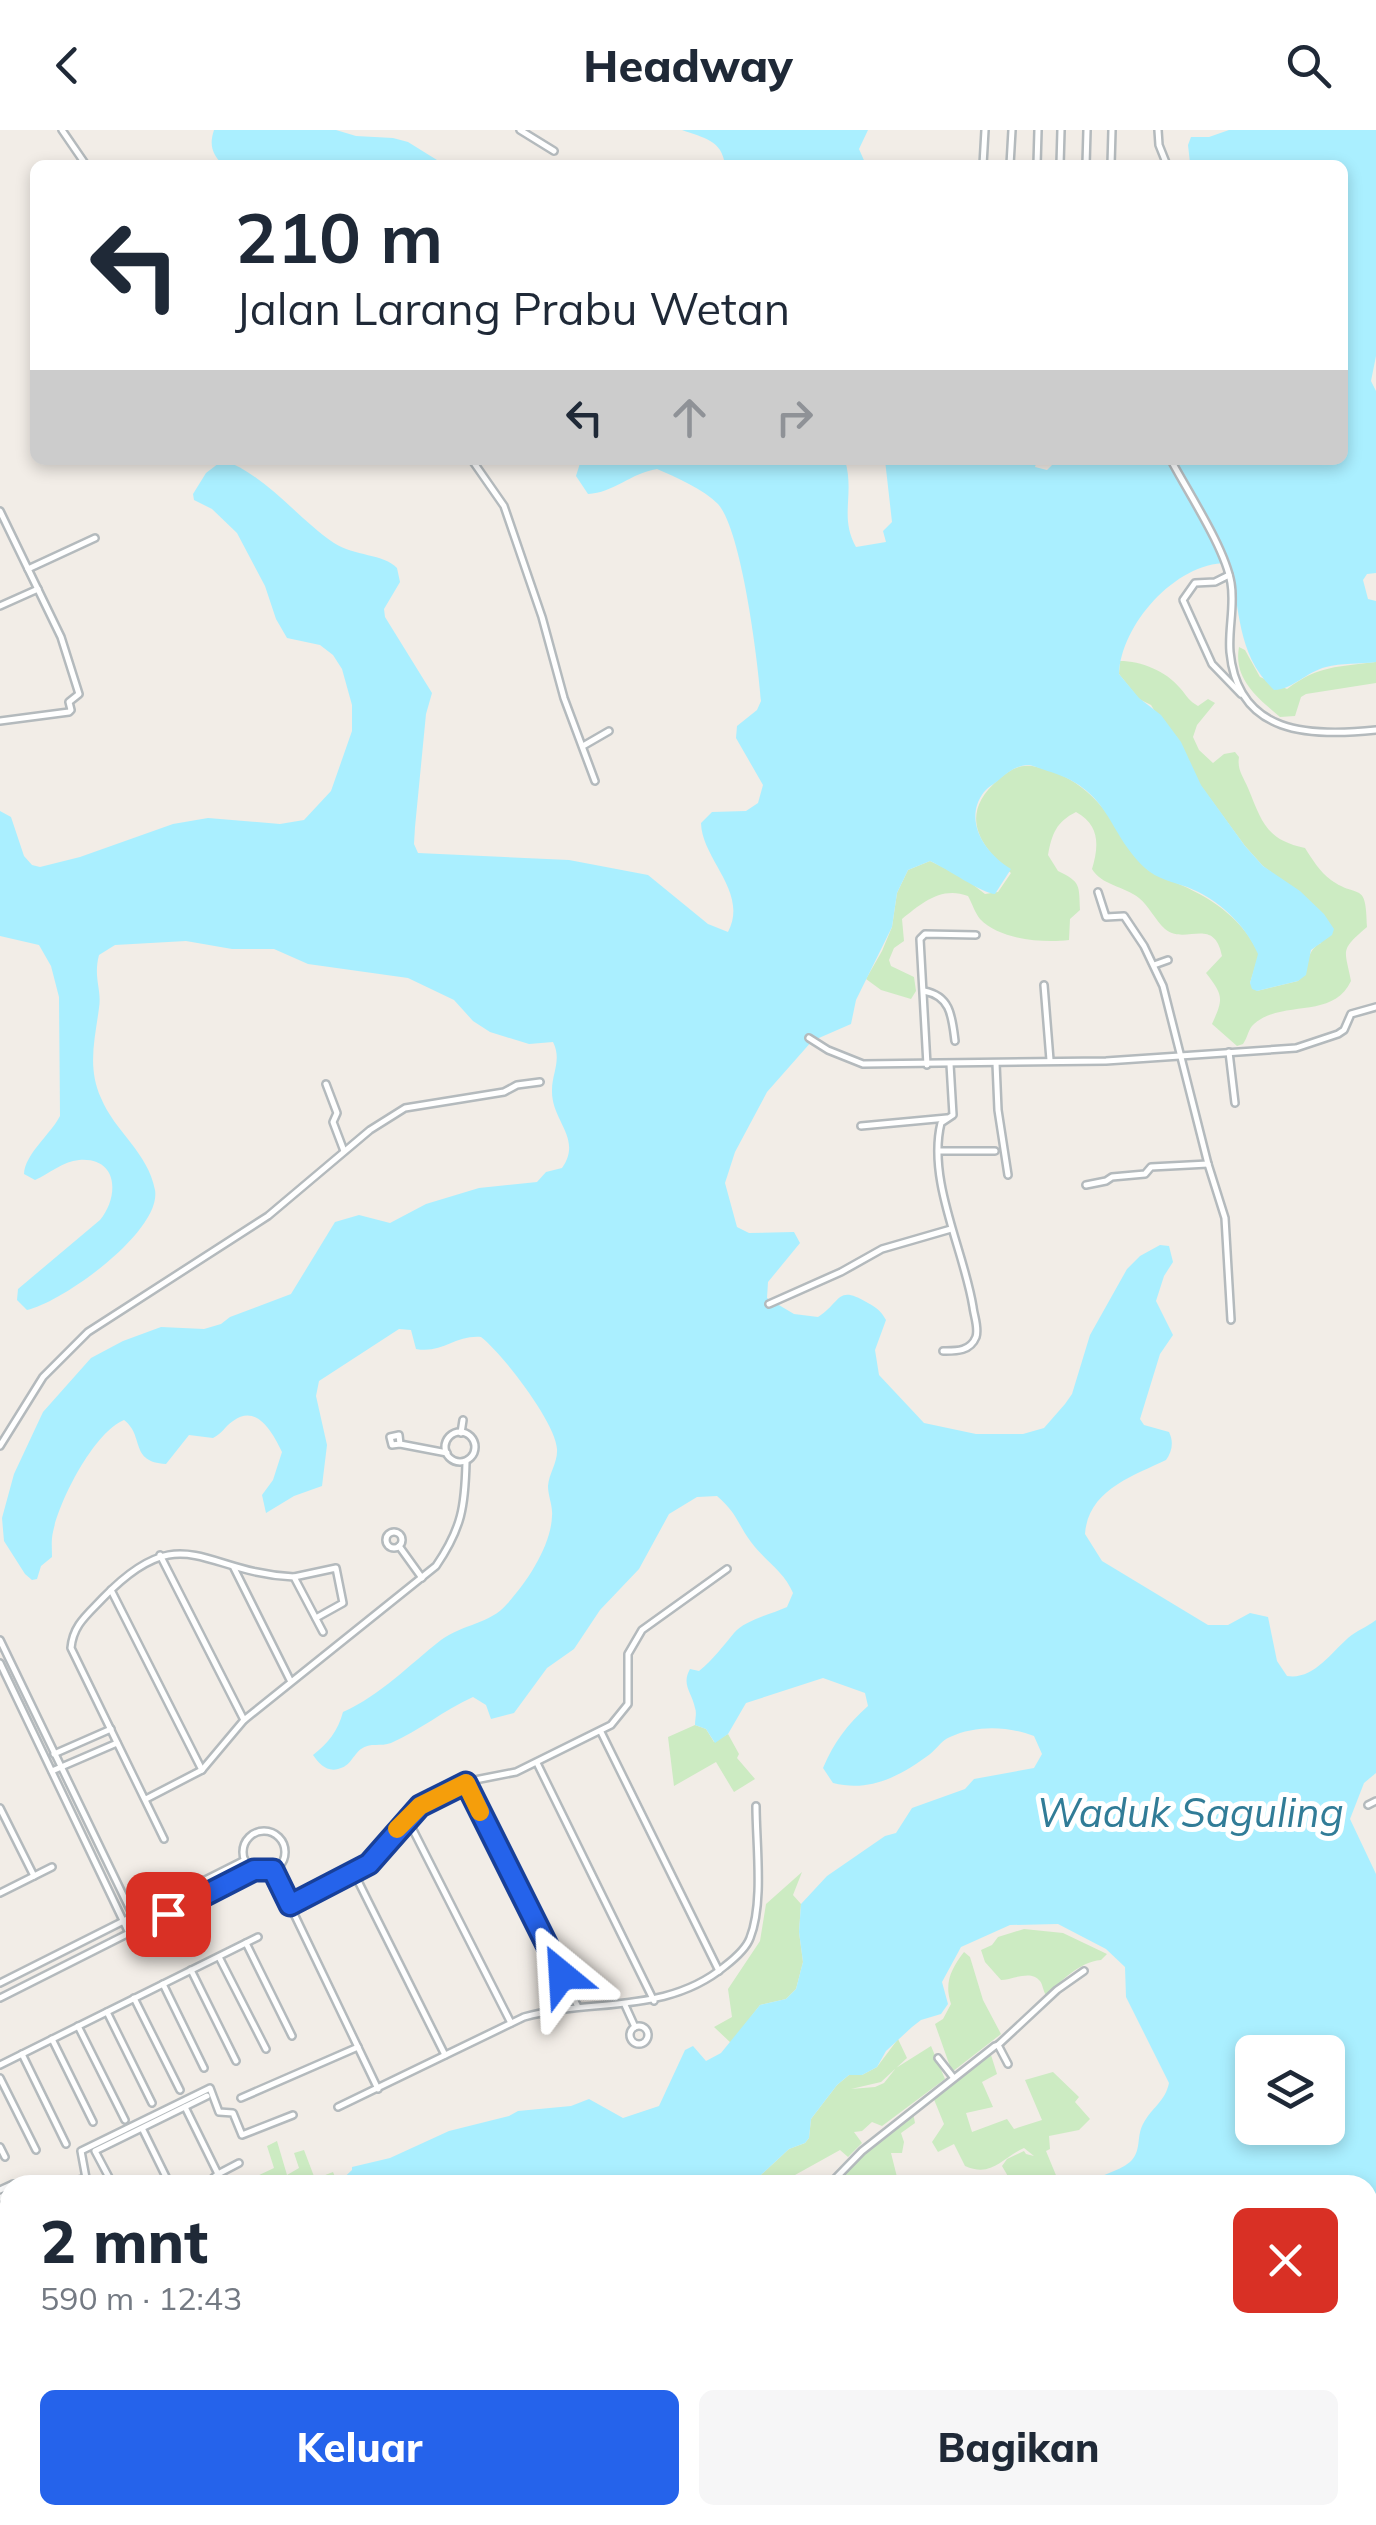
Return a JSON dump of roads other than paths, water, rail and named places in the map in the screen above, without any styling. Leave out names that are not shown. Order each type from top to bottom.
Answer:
[{"type":"street","points":[[62,130],[83,160]]},
{"type":"street","points":[[520,130],[554,152]]},
{"type":"street","points":[[983,160],[985,130]]},
{"type":"street","points":[[1010,160],[1012,130]]},
{"type":"street","points":[[1036,160],[1038,130]]},
{"type":"street","points":[[1060,160],[1061,130]]},
{"type":"street","points":[[1086,160],[1087,130]]},
{"type":"street","points":[[1111,160],[1112,130]]},
{"type":"street","points":[[1158,130],[1158,146],[1165,160]]},
{"type":"street","points":[[475,465],[504,506],[542,617],[564,698],[595,782]]},
{"type":"street","points":[[1174,465],[1227,567],[1232,591],[1230,651],[1244,696]]},
{"type":"street","points":[[0,511],[61,636],[78,694],[69,702],[70,712],[0,721]]},
{"type":"street","points":[[28,569],[96,538]]},
{"type":"street","points":[[1229,575],[1216,582],[1194,583],[1184,600],[1212,664],[1272,722],[1293,730],[1341,734],[1376,730]]},
{"type":"street","points":[[0,606],[38,589]]},
{"type":"street","points":[[583,746],[609,731]]},
{"type":"street","points":[[1098,892],[1104,915],[1125,917],[1163,986],[1228,1232],[1231,1320]]},
{"type":"street","points":[[927,1065],[921,937],[976,935]]},
{"type":"street","points":[[1154,964],[1168,960]]},
{"type":"street","points":[[1044,985],[1050,1060]]},
{"type":"street","points":[[924,991],[940,995],[948,1006],[955,1041]]},
{"type":"street","points":[[809,1038],[859,1064],[1106,1061],[1296,1048],[1338,1034],[1351,1014],[1376,1008]]},
{"type":"street","points":[[1229,1052],[1235,1104]]},
{"type":"street","points":[[996,1063],[998,1110],[1008,1175]]},
{"type":"street","points":[[942,1351],[964,1350],[974,1342],[977,1333],[970,1286],[952,1228],[939,1150],[940,1125],[953,1115],[950,1064]]},
{"type":"street","points":[[0,1446],[43,1377],[88,1332],[268,1216],[370,1130],[405,1108],[504,1092],[516,1085],[540,1082]]},
{"type":"street","points":[[326,1084],[337,1113],[333,1122],[344,1151]]},
{"type":"street","points":[[861,1126],[950,1118]]},
{"type":"street","points":[[939,1150],[995,1150]]},
{"type":"street","points":[[1086,1185],[1112,1177],[1145,1174],[1151,1167],[1208,1164]]},
{"type":"street","points":[[770,1304],[896,1243],[952,1228]]},
{"type":"street","points":[[462,1433],[463,1420]]},
{"type":"street","points":[[447,1453],[448,1438],[462,1433]]},
{"type":"street","points":[[146,1799],[202,1770],[244,1720],[391,1598],[422,1578],[455,1538],[464,1510],[466,1462],[475,1452],[474,1441],[462,1433]]},
{"type":"street","points":[[400,1444],[447,1453],[466,1462]]},
{"type":"street","points":[[399,1546],[422,1578]]},
{"type":"street","points":[[164,1839],[71,1648],[73,1630],[128,1572],[160,1555],[190,1553],[265,1576],[294,1577],[336,1568],[343,1603],[316,1618]]},
{"type":"street","points":[[160,1555],[244,1720]]},
{"type":"street","points":[[234,1568],[290,1680]]},
{"type":"street","points":[[290,1905],[369,1864],[406,1818],[432,1798],[466,1783],[516,1772],[601,1732],[621,1716],[628,1704],[628,1654],[642,1630],[727,1568]]},
{"type":"street","points":[[294,1577],[322,1632]]},
{"type":"street","points":[[111,1590],[202,1770]]},
{"type":"street","points":[[0,1640],[139,1928]]},
{"type":"street","points":[[9,1659],[0,1663],[2,1672],[129,1933]]},
{"type":"street","points":[[2,1672],[14,1667]]},
{"type":"street","points":[[46,1758],[111,1729]]},
{"type":"street","points":[[601,1732],[719,1971]]},
{"type":"street","points":[[52,1772],[117,1743]]},
{"type":"street","points":[[537,1763],[654,2001]]},
{"type":"street","points":[[466,1783],[578,2007]]},
{"type":"street","points":[[1368,1805],[1376,1801]]},
{"type":"street","points":[[338,2107],[545,2011],[654,2001],[719,1971],[746,1946],[753,1927],[756,1806]]},
{"type":"street","points":[[0,1808],[34,1876]]},
{"type":"street","points":[[406,1818],[511,2024]]},
{"type":"street","points":[[254,1870],[245,1860],[243,1850],[246,1841],[261,1831],[271,1832],[284,1846],[284,1856],[273,1870]]},
{"type":"street","points":[[0,1983],[245,1860]]},
{"type":"street","points":[[0,1892],[52,1867]]},
{"type":"street","points":[[0,1998],[254,1870],[273,1870]]},
{"type":"street","points":[[273,1870],[378,2089]]},
{"type":"street","points":[[354,1874],[445,2056]]},
{"type":"street","points":[[0,2065],[258,1937]]},
{"type":"street","points":[[246,1943],[292,2036]]},
{"type":"street","points":[[218,1957],[266,2050]]},
{"type":"street","points":[[191,1970],[236,2062]]},
{"type":"street","points":[[839,2175],[862,2151],[998,2045],[1056,1990],[1084,1972]]},
{"type":"street","points":[[163,1984],[204,2068]]},
{"type":"street","points":[[134,1998],[180,2090]]},
{"type":"street","points":[[625,2005],[635,2028]]},
{"type":"street","points":[[107,2012],[152,2104]]},
{"type":"street","points":[[78,2026],[125,2120]]},
{"type":"street","points":[[52,2039],[93,2122]]},
{"type":"street","points":[[998,2045],[1008,2064]]},
{"type":"street","points":[[241,2098],[358,2047]]},
{"type":"street","points":[[22,2054],[66,2144]]},
{"type":"street","points":[[938,2058],[953,2078]]},
{"type":"street","points":[[0,2078],[36,2150]]},
{"type":"street","points":[[85,2175],[81,2151],[210,2088],[219,2112],[234,2112],[242,2135],[293,2116]]},
{"type":"street","points":[[107,2175],[96,2151],[207,2096]]},
{"type":"street","points":[[185,2107],[218,2174],[239,2164]]},
{"type":"street","points":[[142,2129],[165,2175]]},
{"type":"street","points":[[0,2147],[5,2157]]},
{"type":"water","points":[[214,130],[336,130],[408,142],[437,160],[219,160],[212,140]]},
{"type":"water","points":[[682,130],[868,130],[859,149],[864,160],[724,160],[716,145]]},
{"type":"water","name":"Waduk Saguling","points":[[1229,130],[1376,130],[1376,356],[1371,381],[1376,391],[1376,573],[1367,574],[1363,580],[1368,599],[1376,601],[1376,662],[1326,667],[1274,690],[1246,646],[1229,563],[1190,572],[1155,599],[1130,635],[1119,674],[1139,698],[1161,715],[1181,742],[1201,785],[1245,846],[1263,866],[1300,891],[1324,914],[1334,929],[1332,935],[1311,950],[1306,975],[1298,981],[1252,989],[1258,954],[1229,914],[1209,898],[1145,868],[1086,790],[1037,767],[1017,767],[984,792],[975,814],[986,846],[1011,869],[995,894],[930,861],[908,870],[897,893],[892,927],[856,1000],[851,1024],[812,1041],[767,1092],[735,1152],[725,1183],[737,1227],[749,1233],[794,1232],[800,1243],[768,1282],[767,1298],[794,1314],[818,1317],[844,1295],[874,1306],[886,1320],[875,1350],[879,1375],[924,1423],[976,1434],[1023,1434],[1044,1428],[1072,1394],[1090,1335],[1127,1269],[1160,1245],[1169,1246],[1173,1262],[1156,1301],[1173,1335],[1160,1354],[1140,1419],[1144,1425],[1169,1432],[1171,1450],[1166,1460],[1103,1495],[1088,1519],[1085,1534],[1102,1561],[1208,1625],[1228,1625],[1250,1613],[1268,1617],[1277,1661],[1287,1676],[1313,1670],[1351,1636],[1376,1620],[1376,1773],[1364,1783],[1350,1819],[1376,1874],[1376,2175],[1104,2175],[1134,2158],[1143,2124],[1165,2095],[1169,2083],[1126,1997],[1125,1967],[1106,1949],[1058,1924],[1010,1925],[961,1947],[942,1982],[948,2004],[941,2014],[912,2027],[886,2051],[877,2067],[862,2075],[849,2075],[837,2085],[811,2119],[805,2143],[789,2149],[761,2175],[347,2175],[352,2167],[390,2158],[449,2131],[518,2111],[571,2106],[589,2099],[623,2118],[659,2106],[685,2050],[693,2046],[706,2061],[721,2053],[760,2005],[786,1999],[796,1989],[803,1962],[801,1904],[827,1876],[885,1836],[896,1833],[912,1808],[965,1789],[974,1779],[1034,1768],[1042,1754],[1034,1736],[1014,1730],[981,1729],[946,1739],[929,1755],[893,1777],[858,1786],[833,1783],[823,1768],[827,1759],[842,1734],[868,1706],[865,1693],[823,1678],[746,1703],[728,1734],[715,1743],[706,1729],[695,1725],[696,1710],[687,1684],[690,1669],[699,1671],[745,1624],[787,1607],[793,1593],[717,1496],[697,1497],[669,1514],[639,1569],[600,1610],[574,1649],[547,1668],[514,1713],[491,1719],[486,1705],[473,1697],[391,1743],[364,1747],[342,1768],[324,1766],[313,1755],[332,1736],[343,1712],[382,1688],[441,1640],[500,1611],[543,1551],[551,1527],[548,1486],[557,1454],[554,1437],[526,1389],[481,1337],[425,1350],[416,1349],[411,1330],[399,1329],[319,1381],[316,1396],[327,1445],[322,1486],[294,1496],[266,1513],[262,1495],[273,1480],[282,1452],[269,1429],[257,1418],[242,1416],[213,1438],[189,1435],[166,1464],[147,1459],[124,1420],[101,1438],[70,1486],[53,1532],[52,1557],[41,1566],[37,1579],[25,1574],[4,1541],[2,1518],[14,1474],[43,1412],[91,1358],[161,1327],[204,1329],[291,1294],[335,1222],[359,1215],[390,1223],[426,1204],[479,1188],[537,1182],[546,1172],[562,1168],[569,1148],[553,1101],[557,1055],[553,1042],[529,1044],[490,1032],[473,1021],[454,1000],[408,978],[308,964],[274,949],[232,949],[186,941],[115,945],[99,955],[97,963],[100,1001],[94,1075],[107,1110],[146,1164],[155,1190],[153,1207],[143,1225],[107,1262],[63,1294],[27,1310],[17,1300],[18,1289],[100,1220],[110,1200],[112,1180],[102,1165],[79,1160],[35,1180],[24,1174],[29,1159],[60,1116],[59,997],[51,966],[39,945],[0,936],[0,811],[11,817],[24,856],[40,867],[173,824],[208,818],[280,824],[304,820],[331,791],[352,731],[352,705],[342,669],[320,645],[287,638],[237,533],[212,509],[194,500],[193,494],[206,473],[216,465],[234,465],[267,486],[334,543],[397,568],[400,582],[384,609],[385,617],[432,693],[426,714],[415,827],[418,853],[569,860],[648,875],[708,924],[728,932],[733,903],[703,837],[701,823],[712,812],[746,811],[758,803],[763,785],[736,738],[737,726],[757,710],[761,701],[747,598],[734,541],[718,504],[689,484],[657,469],[588,494],[576,476],[579,465],[846,465],[849,525],[856,547],[886,542],[883,531],[892,522],[886,465],[1036,465],[1047,470],[1052,465],[1348,465],[1348,160],[1190,160],[1191,137],[1209,137]]}]
